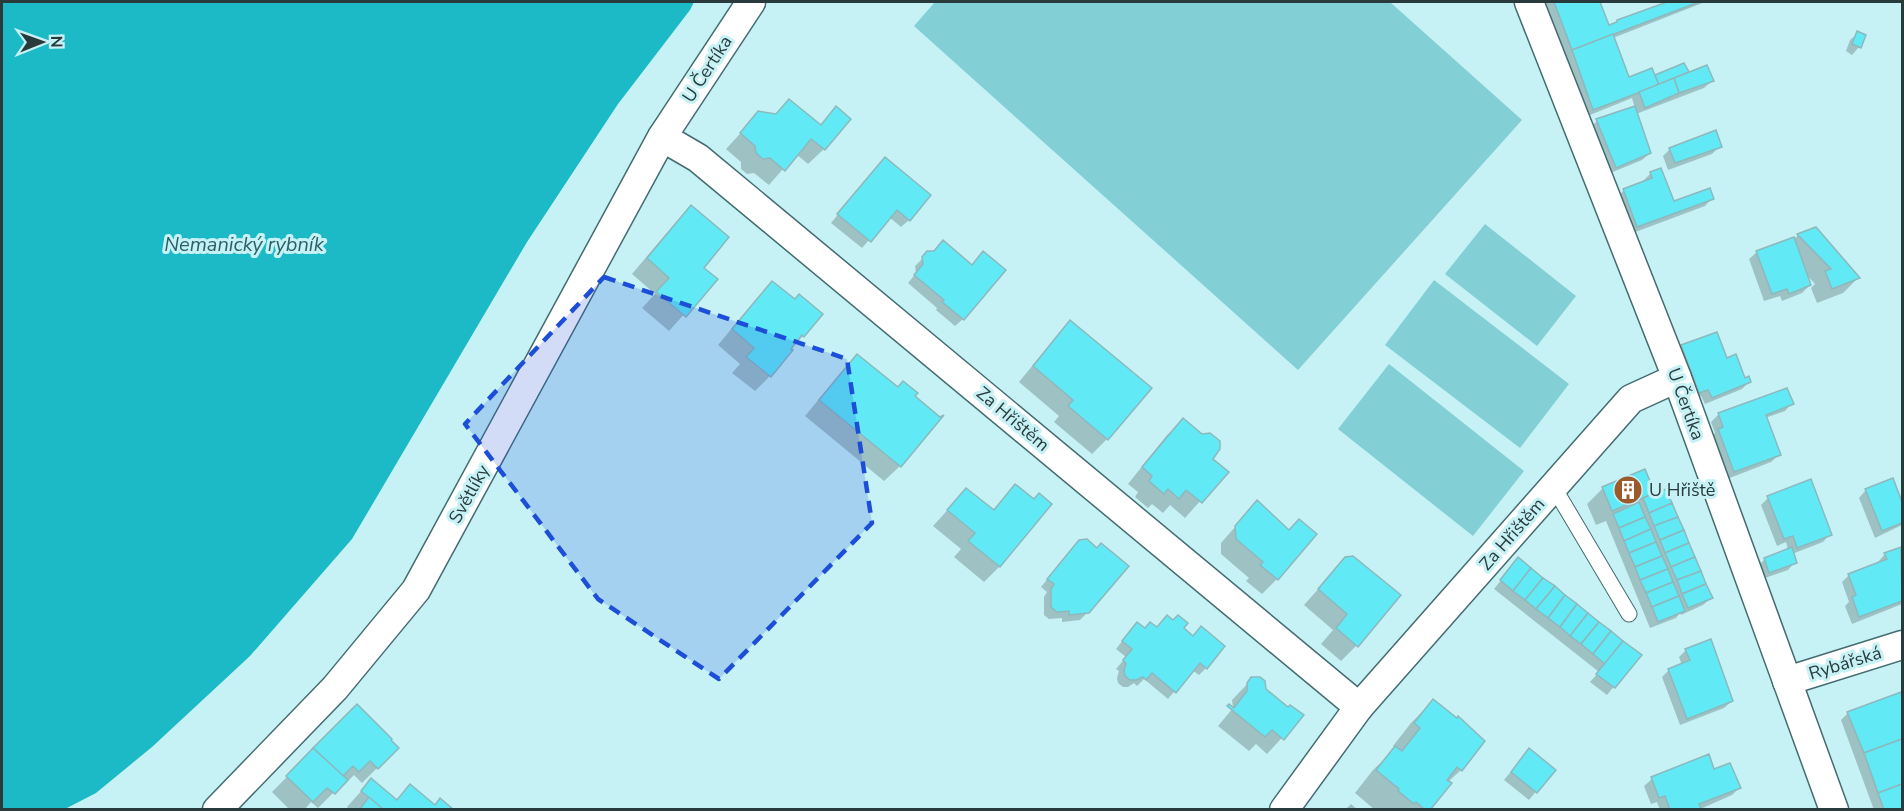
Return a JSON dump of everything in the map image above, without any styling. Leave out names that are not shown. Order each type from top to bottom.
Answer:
[{"type":"street","name":"U Čertíka","points":[[662,137],[752,2]]},
{"type":"street","name":"U Čertíka","points":[[1528,2],[1677,378],[1834,810]]},
{"type":"street","name":"Za Hřištěm","points":[[662,137],[698,158],[1359,707]]},
{"type":"street","name":"Světlíky","points":[[217,810],[335,688],[416,590],[662,137]]},
{"type":"street","name":"Za Hřištěm","points":[[1284,810],[1359,707],[1631,399],[1677,378]]},
{"type":"street","name":"Rybářská","points":[[1786,681],[1902,645]]},
{"type":"lane","points":[[1553,486],[1629,614]]},
{"type":"highlighted area","points":[[604,277],[847,359],[872,523],[719,679],[598,599],[465,424]]},
{"type":"shaded area","points":[[935,2],[1390,2],[1522,120],[1298,370],[914,26]]},
{"type":"shaded area","points":[[1485,224],[1576,296],[1537,346],[1445,274]]},
{"type":"shaded area","points":[[1434,280],[1569,384],[1520,448],[1385,345]]},
{"type":"shaded area","points":[[1389,364],[1524,471],[1473,536],[1338,429]]},
{"type":"water","name":"Nemanický rybník","points":[[2,2],[694,2],[618,104],[527,242],[352,539],[250,656],[152,747],[96,793],[65,809],[2,809]]},
{"type":"building","points":[[1554,2],[1600,2],[1609,25],[1667,2],[1699,2],[1572,50]]},
{"type":"building","points":[[1857,31],[1866,35],[1861,48],[1852,44]]},
{"type":"building","points":[[1613,34],[1629,77],[1652,68],[1659,85],[1593,110],[1572,50]]},
{"type":"building","points":[[1684,63],[1689,72],[1659,85],[1655,75]]},
{"type":"building","points":[[1707,65],[1714,81],[1679,93],[1674,78]]},
{"type":"building","points":[[1674,78],[1679,93],[1645,108],[1639,92]]},
{"type":"building","points":[[789,99],[821,125],[836,106],[851,119],[825,150],[811,139],[785,171],[770,158],[763,159],[756,153],[755,146],[740,133],[758,111],[776,114]]},
{"type":"building","points":[[1635,106],[1651,153],[1616,168],[1596,119]]},
{"type":"building","points":[[1716,130],[1722,147],[1675,163],[1669,148]]},
{"type":"building","points":[[885,157],[931,195],[910,221],[897,210],[871,242],[837,214]]},
{"type":"building","points":[[1661,168],[1674,201],[1710,188],[1714,199],[1637,227],[1623,189],[1652,178],[1650,172]]},
{"type":"building","points":[[691,205],[729,237],[704,268],[718,279],[686,317],[656,292],[669,278],[647,258]]},
{"type":"building","points":[[1816,227],[1860,278],[1832,289],[1825,271],[1831,269],[1797,234]]},
{"type":"building","points":[[1794,237],[1811,285],[1789,294],[1787,289],[1772,294],[1756,251]]},
{"type":"building","points":[[943,240],[972,265],[983,251],[1006,270],[964,320],[914,275],[923,264],[922,257],[927,251],[934,251]]},
{"type":"building","points":[[772,281],[795,299],[799,294],[823,314],[804,337],[802,335],[771,377],[746,357],[754,348],[732,329]]},
{"type":"building","points":[[1070,320],[1152,388],[1108,440],[1068,406],[1073,400],[1033,366]]},
{"type":"building","points":[[1717,332],[1727,358],[1736,354],[1745,378],[1749,376],[1751,382],[1712,398],[1708,390],[1699,393],[1681,345]]},
{"type":"building","points":[[857,354],[898,387],[903,381],[918,393],[915,396],[940,417],[944,415],[901,467],[819,400]]},
{"type":"building","points":[[1787,388],[1794,404],[1766,415],[1781,455],[1734,472],[1718,429],[1723,427],[1718,413]]},
{"type":"building","points":[[1183,418],[1202,434],[1210,433],[1220,441],[1220,449],[1213,459],[1229,472],[1202,503],[1186,490],[1179,499],[1168,489],[1164,494],[1149,481],[1152,476],[1142,467]]},
{"type":"building","name":"U Hřiště","points":[[1645,469],[1655,493],[1612,511],[1602,487]]},
{"type":"building","points":[[1893,478],[1902,502],[1902,523],[1882,531],[1865,489]]},
{"type":"building","points":[[1811,479],[1832,535],[1797,548],[1793,536],[1784,539],[1767,496]]},
{"type":"building","points":[[1015,484],[1034,499],[1039,493],[1052,504],[1000,567],[968,541],[975,533],[947,510],[966,488],[994,510]]},
{"type":"building","points":[[1666,489],[1672,503],[1649,513],[1643,498]]},
{"type":"building","points":[[1257,500],[1289,530],[1299,519],[1317,534],[1278,580],[1260,565],[1263,562],[1236,539],[1235,526]]},
{"type":"building","points":[[1639,502],[1645,517],[1619,528],[1613,514]]},
{"type":"building","points":[[1672,503],[1678,517],[1654,526],[1649,513]]},
{"type":"building","points":[[1645,517],[1651,529],[1624,541],[1619,528]]},
{"type":"building","points":[[1678,517],[1684,530],[1660,540],[1654,526]]},
{"type":"building","points":[[1651,529],[1656,542],[1629,553],[1624,541]]},
{"type":"building","points":[[1684,530],[1689,543],[1665,553],[1660,540]]},
{"type":"building","points":[[1087,539],[1097,548],[1101,543],[1129,566],[1089,613],[1069,615],[1069,611],[1057,612],[1051,607],[1051,589],[1054,584],[1047,579],[1079,540]]},
{"type":"building","points":[[1656,542],[1662,556],[1635,567],[1629,553]]},
{"type":"building","points":[[1689,543],[1695,557],[1671,567],[1665,553]]},
{"type":"building","points":[[1792,547],[1797,563],[1769,573],[1764,558]]},
{"type":"building","points":[[1901,547],[1902,601],[1859,617],[1852,597],[1856,595],[1848,574],[1887,559],[1884,553]]},
{"type":"building","points":[[1353,556],[1401,595],[1358,647],[1336,628],[1347,614],[1318,589],[1345,557]]},
{"type":"building","points":[[1662,556],[1668,569],[1640,580],[1635,567]]},
{"type":"building","points":[[1518,557],[1531,568],[1513,591],[1500,580]]},
{"type":"building","points":[[1695,557],[1701,571],[1677,580],[1671,567]]},
{"type":"building","points":[[1531,568],[1543,578],[1525,600],[1513,591]]},
{"type":"building","points":[[1668,569],[1673,582],[1646,593],[1640,580]]},
{"type":"building","points":[[1701,571],[1706,584],[1682,594],[1677,580]]},
{"type":"building","points":[[1543,578],[1555,586],[1536,609],[1525,600]]},
{"type":"building","points":[[1673,582],[1679,596],[1652,607],[1646,593]]},
{"type":"building","points":[[1706,584],[1713,598],[1688,608],[1682,594]]},
{"type":"building","points":[[1555,586],[1565,595],[1548,618],[1536,609]]},
{"type":"building","points":[[1565,595],[1577,604],[1560,627],[1548,618]]},
{"type":"building","points":[[1679,596],[1685,611],[1658,622],[1652,607]]},
{"type":"building","points":[[1577,604],[1588,613],[1570,636],[1560,627]]},
{"type":"building","points":[[1588,613],[1599,622],[1581,644],[1570,636]]},
{"type":"building","points":[[1167,615],[1173,620],[1178,615],[1188,623],[1184,628],[1193,636],[1201,626],[1225,646],[1207,669],[1200,663],[1176,693],[1152,673],[1146,680],[1143,677],[1130,680],[1125,676],[1124,670],[1126,664],[1123,660],[1132,649],[1122,641],[1137,622],[1145,628],[1150,622],[1157,627]]},
{"type":"building","points":[[1599,622],[1611,631],[1593,654],[1581,644]]},
{"type":"building","points":[[1611,631],[1623,641],[1605,664],[1593,654]]},
{"type":"building","points":[[1711,639],[1733,701],[1687,719],[1668,669],[1690,660],[1685,649]]},
{"type":"building","points":[[1623,641],[1642,655],[1615,688],[1596,674]]},
{"type":"building","points":[[1251,677],[1260,677],[1265,681],[1266,689],[1288,707],[1290,705],[1304,715],[1284,740],[1272,730],[1265,737],[1227,706],[1229,704],[1234,708],[1247,691],[1247,683]]},
{"type":"building","points":[[1901,692],[1902,739],[1864,753],[1847,712]]},
{"type":"building","points":[[1433,699],[1457,718],[1458,716],[1485,741],[1462,771],[1457,767],[1447,780],[1452,783],[1430,810],[1425,810],[1398,791],[1399,789],[1376,770],[1395,746],[1402,751],[1420,728],[1414,723]]},
{"type":"building","points":[[357,704],[399,748],[378,769],[370,761],[359,772],[353,766],[342,777],[313,748]]},
{"type":"building","points":[[1902,739],[1902,784],[1878,793],[1864,753]]},
{"type":"building","points":[[313,748],[348,780],[335,794],[327,788],[313,802],[286,776]]},
{"type":"building","points":[[1529,748],[1556,770],[1537,793],[1511,772]]},
{"type":"building","points":[[1709,754],[1714,769],[1730,763],[1741,788],[1699,804],[1701,809],[1699,810],[1670,810],[1665,796],[1659,798],[1651,777]]},
{"type":"building","points":[[371,778],[397,800],[410,784],[435,805],[440,798],[454,810],[384,810],[361,791]]},
{"type":"building","points":[[1902,784],[1902,810],[1884,810],[1878,793]]},
{"type":"building","points":[[369,797],[384,810],[359,810]]},
{"type":"place","name":"U Hřiště","points":[[1628,490]]}]
